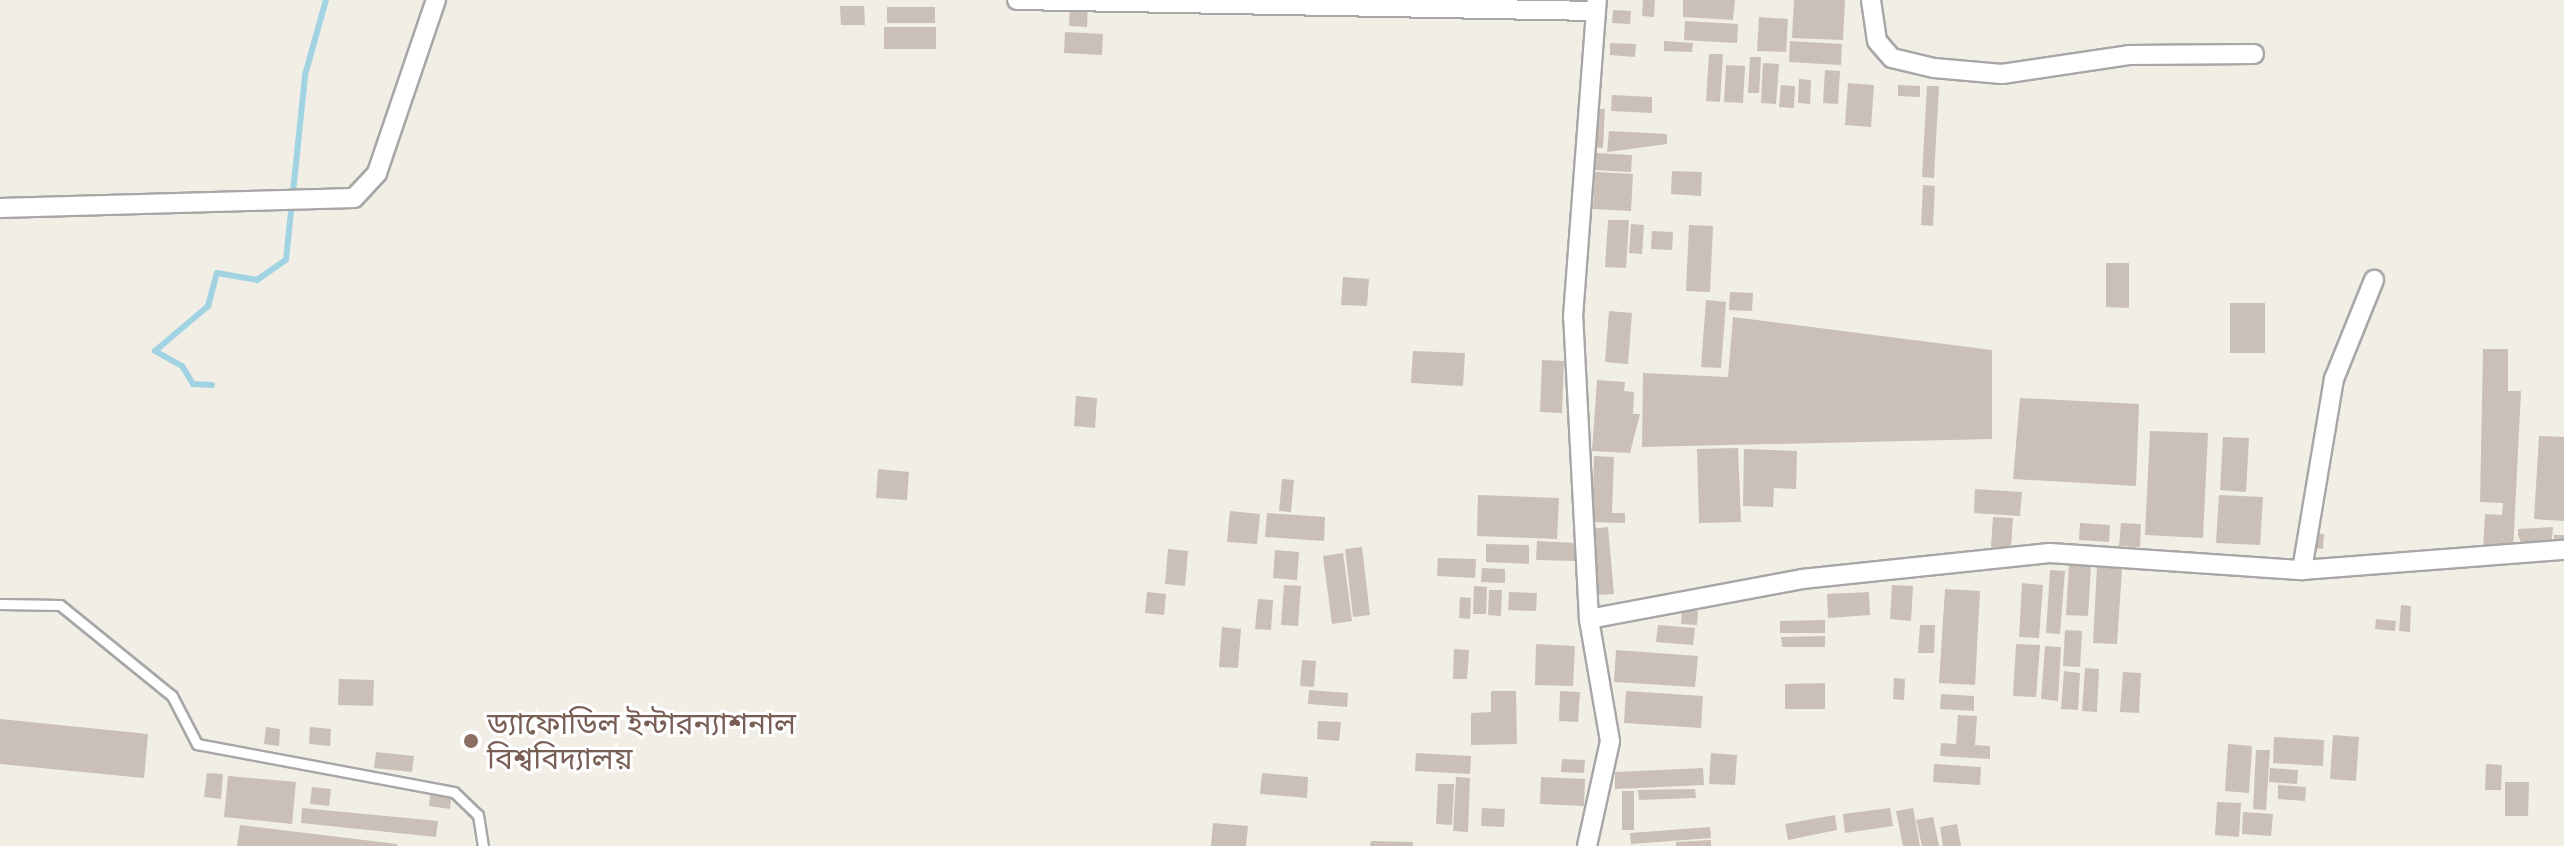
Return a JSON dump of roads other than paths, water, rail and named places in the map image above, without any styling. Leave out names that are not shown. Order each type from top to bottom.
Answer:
[{"type":"street","points":[[0,208],[354,198],[377,173],[436,0]]},
{"type":"street","points":[[1017,0],[1597,6],[1573,317],[1589,619],[1610,741],[1587,846]]},
{"type":"street","points":[[1871,0],[1877,41],[1892,58],[1934,68],[2002,74],[2129,55],[2254,54]]},
{"type":"street","points":[[2302,570],[2334,379],[2374,280]]},
{"type":"street","points":[[1589,619],[1802,579],[2050,553],[2302,570],[2564,550]]},
{"type":"lane","points":[[0,604],[60,605],[172,696],[197,744],[454,792],[478,815],[483,846]]},
{"type":"waterway","points":[[212,385],[193,384],[182,366],[155,351],[208,306],[217,273],[257,280],[286,260],[305,75],[326,0]]},
{"type":"place","name":"ড্যাফোডিল ইন্টারন্যাশনাল বিশ্ববিদ্যালয়","points":[[471,741]]}]
